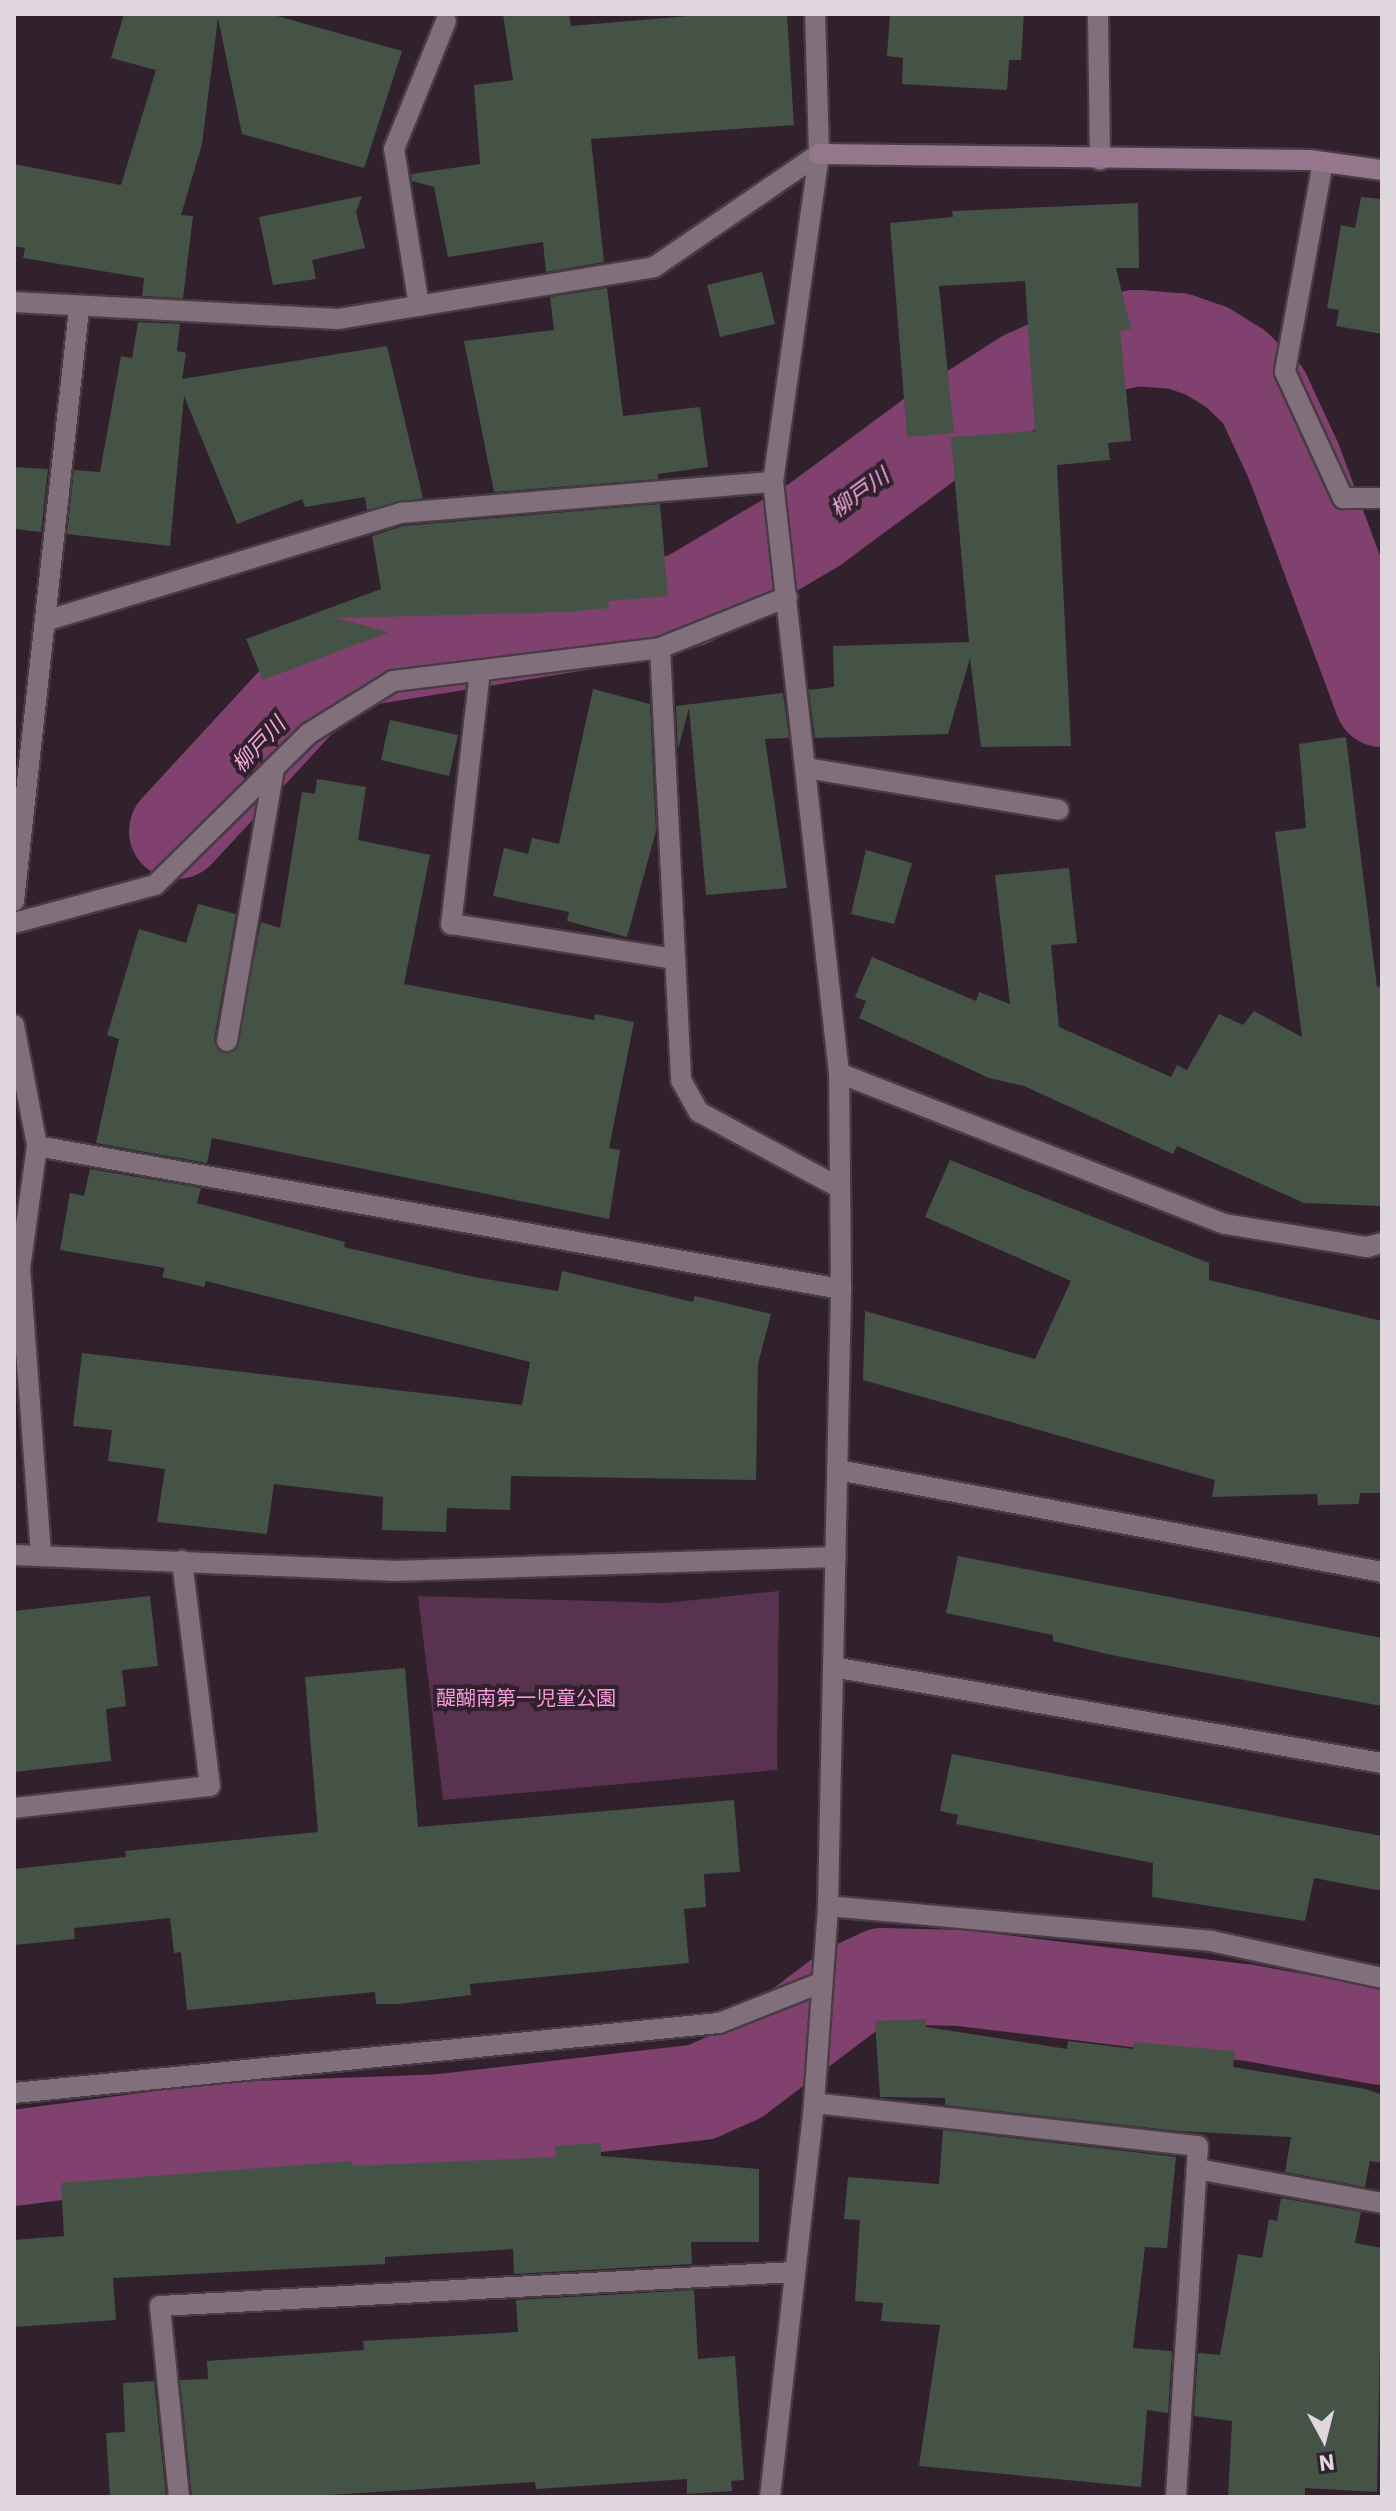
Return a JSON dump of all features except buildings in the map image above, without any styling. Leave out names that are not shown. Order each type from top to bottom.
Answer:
[{"type":"street","points":[[770,2497],[814,2100],[828,1906],[838,1470],[841,1289],[839,1073],[773,482],[819,154],[815,14]]},
{"type":"street","points":[[1098,14],[1100,160]]},
{"type":"street","points":[[419,306],[394,149],[446,21]]},
{"type":"street","points":[[14,302],[79,309],[338,319],[654,267],[819,154],[1323,162],[1382,170]]},
{"type":"street","points":[[1323,162],[1285,372],[1343,498],[1382,498]]},
{"type":"street","points":[[14,901],[79,309]]},
{"type":"street","points":[[45,621],[401,513],[773,482]]},
{"type":"street","points":[[14,923],[155,885],[308,734],[393,681],[660,648],[787,597]]},
{"type":"street","points":[[660,648],[681,1080],[699,1112],[840,1188]]},
{"type":"street","points":[[480,671],[451,924],[675,959]]},
{"type":"street","points":[[227,1041],[274,768]]},
{"type":"street","points":[[806,768],[1059,810]]},
{"type":"street","points":[[14,1025],[37,1146],[17,1268],[41,1553]]},
{"type":"street","points":[[839,1073],[1225,1224],[1367,1247],[1382,1243]]},
{"type":"street","points":[[37,1146],[841,1289]]},
{"type":"street","points":[[838,1470],[1382,1572]]},
{"type":"street","points":[[14,1555],[41,1553],[392,1571],[836,1557]]},
{"type":"street","points":[[14,1808],[210,1786],[182,1561]]},
{"type":"street","points":[[833,1667],[1382,1763]]},
{"type":"street","points":[[828,1906],[1211,1941],[1382,1978]]},
{"type":"street","points":[[14,2093],[719,2023],[820,1985]]},
{"type":"street","points":[[814,2100],[1198,2146],[1176,2497]]},
{"type":"street","points":[[1197,2169],[1382,2203]]},
{"type":"street","points":[[179,2497],[160,2306],[793,2272]]},
{"type":"green space","name":"醍醐南第一児童公園","points":[[779,1591],[777,1770],[443,1800],[418,1596],[665,1603]]},
{"type":"waterway","name":"柳戸川","points":[[177,831],[308,689],[344,661],[655,610],[689,599],[814,525],[933,437],[1026,378],[1095,347],[1136,338],[1178,341],[1207,351],[1236,369],[1263,395],[1294,462],[1382,699]]},
{"type":"waterway","points":[[14,2158],[228,2130],[442,2122],[701,2092],[737,2076],[848,1992],[883,1976],[961,1978],[1244,2012],[1382,2037]]}]
